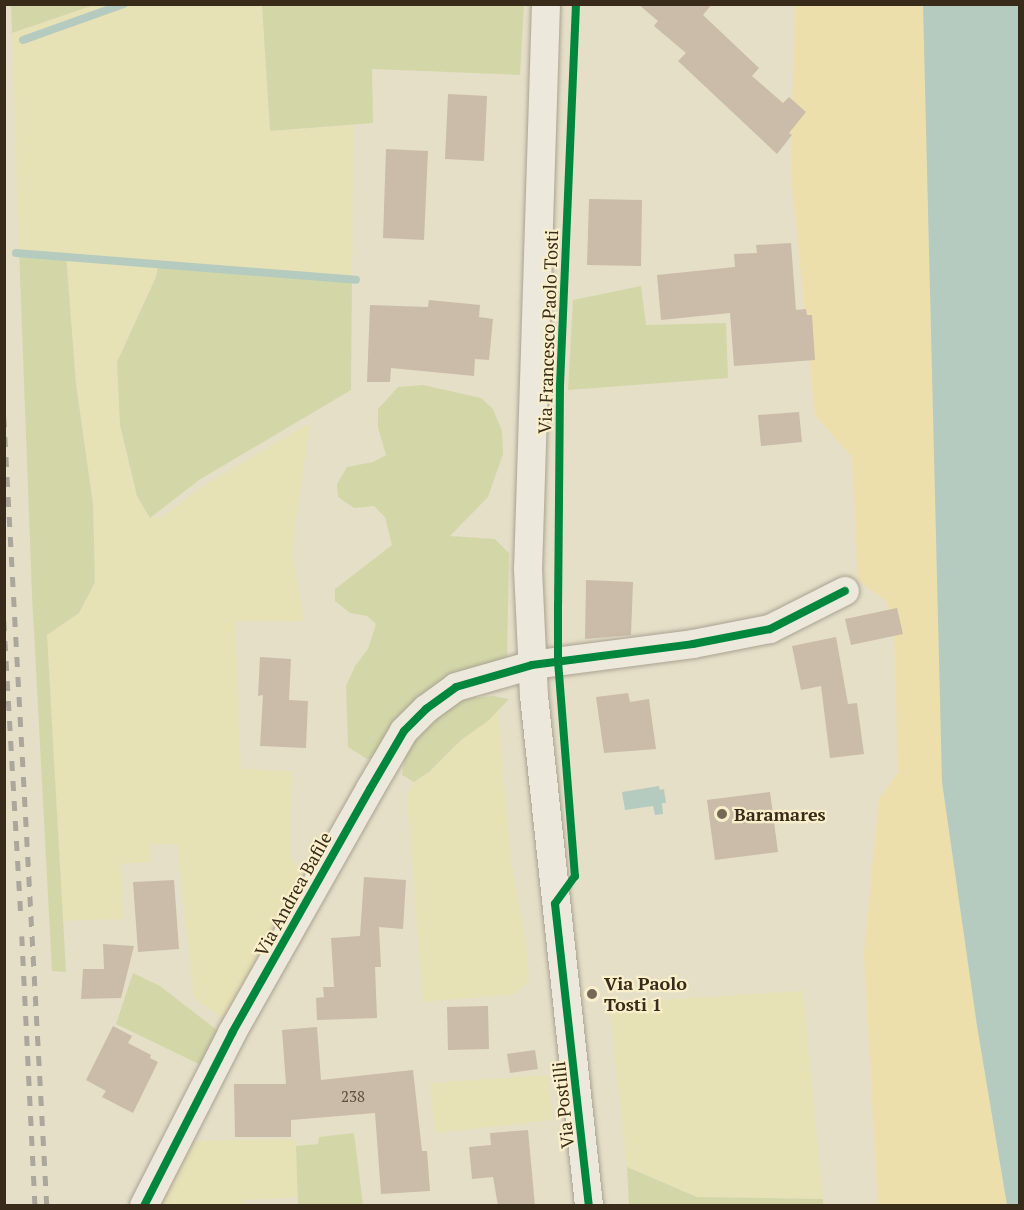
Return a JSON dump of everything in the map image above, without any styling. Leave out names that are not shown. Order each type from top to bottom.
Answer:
[{"type":"street","name":"Via Francesco Paolo Tosti","points":[[546,4],[528,569],[532,665],[567,1002]]},
{"type":"street","points":[[532,665],[693,644],[770,629],[845,591]]},
{"type":"street","name":"Via Andrea Bafile","points":[[144,1206],[232,1033],[404,731],[426,709],[456,687],[532,665]]},
{"type":"street","name":"Via Postilli","points":[[567,1002],[589,1206]]},
{"type":"shaded area","points":[[94,5],[262,5],[270,131],[354,125],[352,277],[159,261],[156,277],[117,362],[120,425],[137,496],[150,518],[163,517],[203,486],[310,423],[292,553],[304,621],[235,621],[241,769],[292,771],[290,856],[305,877],[224,1019],[194,998],[177,844],[150,845],[151,862],[121,864],[123,919],[63,921],[47,635],[79,613],[95,582],[93,504],[76,384],[66,254],[19,250],[12,33]]},
{"type":"shaded area","points":[[923,5],[1019,5],[1019,1205],[1007,1205],[977,1026],[942,782]]},
{"type":"shaded area","points":[[498,711],[511,861],[527,946],[529,981],[515,994],[423,1002],[407,795],[414,782],[429,772],[461,740]]},
{"type":"shaded area","points":[[659,786],[660,790],[664,789],[666,803],[662,803],[663,814],[655,815],[653,806],[625,810],[622,792]]},
{"type":"shaded area","points":[[803,991],[823,1199],[697,1197],[627,1167],[609,1003]]},
{"type":"shaded area","points":[[548,1075],[552,1120],[435,1133],[430,1083]]},
{"type":"shaded area","points":[[296,1139],[298,1197],[244,1200],[244,1205],[147,1206],[181,1141]]},
{"type":"green space","points":[[11,4],[94,5],[12,33]]},
{"type":"green space","points":[[262,5],[524,5],[520,75],[372,69],[373,123],[270,131]]},
{"type":"green space","points":[[19,250],[66,254],[76,384],[93,504],[95,582],[79,613],[47,635],[66,972],[52,971],[32,595]]},
{"type":"green space","points":[[159,261],[352,277],[351,390],[199,480],[150,518],[137,496],[120,425],[117,362],[156,277]]},
{"type":"green space","points":[[641,286],[646,325],[726,323],[728,378],[568,390],[573,300]]},
{"type":"green space","points":[[423,385],[481,398],[493,409],[502,431],[503,454],[488,497],[450,536],[495,539],[509,553],[507,660],[461,675],[477,698],[493,696],[509,699],[488,721],[461,740],[429,772],[414,782],[402,775],[405,757],[367,759],[348,747],[346,686],[355,666],[368,649],[376,624],[367,616],[350,613],[335,601],[335,589],[392,545],[385,517],[374,506],[354,508],[338,497],[337,484],[347,467],[373,462],[386,455],[378,428],[378,409],[398,387]]},
{"type":"green space","points":[[133,973],[160,986],[218,1031],[201,1065],[116,1024]]},
{"type":"green space","points":[[354,1133],[363,1205],[298,1205],[296,1146],[318,1144],[319,1137]]},
{"type":"green space","points":[[627,1167],[697,1197],[823,1199],[823,1205],[629,1205]]},
{"type":"sand","points":[[795,5],[923,5],[942,782],[977,1026],[1007,1205],[878,1205],[864,953],[879,799],[898,773],[894,627],[885,600],[858,580],[852,457],[815,415],[791,174]]},
{"type":"building","points":[[638,4],[712,4],[703,15],[759,68],[752,76],[783,103],[789,97],[806,112],[789,133],[792,135],[777,154],[678,61],[686,53],[654,26],[658,21]]},
{"type":"building","points":[[448,94],[487,96],[484,161],[445,159]]},
{"type":"building","points":[[386,149],[428,151],[424,240],[383,238]]},
{"type":"building","points":[[589,199],[642,200],[641,266],[587,265]]},
{"type":"building","points":[[791,243],[796,310],[806,309],[807,315],[812,315],[815,360],[734,366],[730,313],[661,320],[657,275],[735,267],[734,254],[757,253],[756,245]]},
{"type":"building","points":[[429,300],[480,305],[479,317],[493,319],[489,360],[475,359],[474,376],[391,368],[390,382],[367,382],[370,305],[428,307]]},
{"type":"building","points":[[799,412],[802,442],[761,446],[758,415]]},
{"type":"building","points":[[586,580],[633,582],[631,635],[585,639]]},
{"type":"building","points":[[897,608],[903,634],[851,645],[845,619]]},
{"type":"building","points":[[836,637],[848,704],[857,703],[864,754],[830,758],[821,686],[801,690],[792,646]]},
{"type":"building","points":[[260,657],[291,659],[289,700],[308,701],[306,748],[260,746],[263,695],[258,696]]},
{"type":"building","points":[[628,693],[630,702],[649,699],[656,749],[604,753],[596,697]]},
{"type":"building","points":[[770,792],[778,852],[715,860],[707,800]]},
{"type":"building","points":[[364,877],[406,880],[403,929],[379,927],[381,967],[375,967],[377,1018],[317,1020],[316,998],[324,997],[323,987],[334,987],[331,938],[360,936]]},
{"type":"building","points":[[174,880],[179,949],[138,952],[133,882]]},
{"type":"building","points":[[103,944],[134,946],[121,998],[81,999],[83,969],[104,969]]},
{"type":"building","points":[[488,1006],[489,1049],[448,1050],[447,1007]]},
{"type":"building","points":[[113,1026],[132,1036],[128,1043],[151,1055],[150,1058],[158,1062],[133,1113],[102,1097],[106,1091],[86,1080]]},
{"type":"building","points":[[317,1027],[321,1080],[413,1070],[422,1151],[427,1151],[430,1191],[381,1194],[375,1113],[291,1120],[291,1137],[235,1137],[234,1084],[286,1084],[282,1030]]},
{"type":"building","points":[[535,1050],[538,1069],[510,1073],[507,1054]]},
{"type":"building","points":[[528,1130],[535,1206],[498,1206],[493,1177],[472,1179],[469,1147],[491,1145],[490,1133]]},
{"type":"waterway","points":[[23,40],[124,4]]},
{"type":"waterway","points":[[16,253],[356,280]]},
{"type":"railway","points":[[4,417],[47,1206]]},
{"type":"railway","points":[[4,621],[21,912]]},
{"type":"railway","points":[[22,936],[35,1206]]},
{"type":"cycle path","points":[[576,4],[560,385],[558,604],[558,661],[575,876],[555,904],[589,1206]]},
{"type":"cycle path","points":[[144,1206],[232,1033],[370,789],[404,731],[426,709],[456,687],[532,665],[693,644],[770,629],[845,591]]},
{"type":"place","name":"Baramares","points":[[722,814]]},
{"type":"place","name":"Via Paolo Tosti 1","points":[[592,994]]}]
